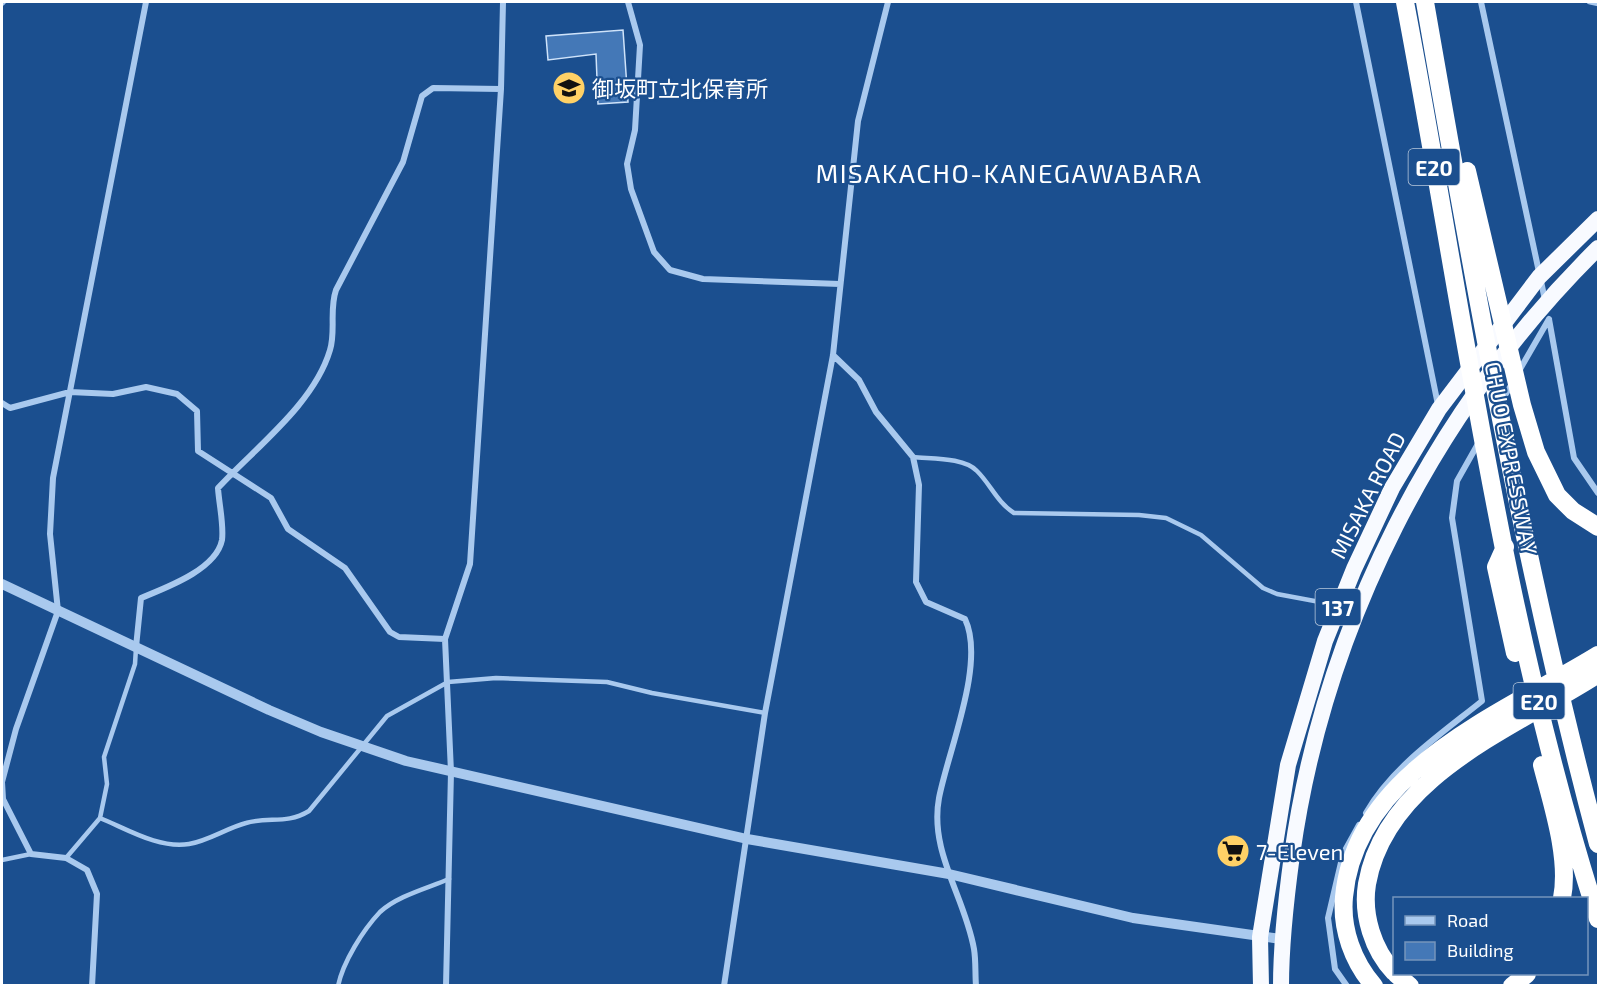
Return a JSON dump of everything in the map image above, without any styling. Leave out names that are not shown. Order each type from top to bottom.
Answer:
[{"type":"highway","name":"CHUO EXPRESSWAY","points":[[1405,2],[1462,332],[1505,547],[1523,659],[1544,752]]},
{"type":"highway","name":"CHUO EXPRESSWAY","points":[[1425,2],[1502,426],[1549,644],[1599,844]]},
{"type":"highway","points":[[1449,142],[1464,159],[1522,405],[1545,473],[1557,495],[1573,511],[1599,527]]},
{"type":"highway","name":"MISAKA ROAD","points":[[1261,986],[1260,936],[1288,765],[1307,696],[1339,606],[1392,488],[1439,409],[1539,277],[1599,219]]},
{"type":"highway","name":"MISAKA ROAD","points":[[1281,986],[1281,939],[1307,768],[1326,698],[1354,616],[1414,490],[1465,407],[1545,302],[1599,248]]},
{"type":"highway","points":[[1374,986],[1354,956],[1343,909],[1345,883],[1362,832],[1392,791],[1440,750],[1599,655]]},
{"type":"highway","points":[[1393,971],[1383,961],[1370,928],[1364,901],[1371,863],[1384,837],[1412,798],[1471,748],[1599,674]]},
{"type":"highway","points":[[1544,752],[1565,884],[1562,897]]},
{"type":"highway","name":"E20","points":[[1544,752],[1599,919]]},
{"type":"highway","points":[[1397,975],[1410,986]]},
{"type":"highway","points":[[1512,986],[1526,975]]},
{"type":"street","points":[[92,986],[97,894],[87,870],[66,858],[31,854],[3,799],[2,782],[16,729],[58,611],[51,534],[53,489],[146,2]]},
{"type":"street","points":[[446,986],[451,772],[445,639],[470,564],[501,88],[503,2]]},
{"type":"street","points":[[628,2],[640,45],[636,130],[627,164],[631,189],[654,252],[669,270],[703,279],[840,284]]},
{"type":"street","points":[[724,986],[765,713],[833,355],[858,121],[888,2]]},
{"type":"street","points":[[1356,2],[1439,409]]},
{"type":"street","points":[[1481,2],[1545,302],[1574,458],[1599,493]]},
{"type":"street","points":[[136,648],[141,598],[194,575],[215,552],[222,540],[218,488],[310,392],[324,369],[331,346],[332,301],[403,162],[422,96],[434,88],[501,88]]},
{"type":"street","points":[[1347,986],[1335,969],[1328,918],[1343,854],[1373,800],[1414,756],[1482,701],[1452,518],[1456,481],[1548,319]]},
{"type":"street","points":[[833,355],[859,380],[876,412],[914,457],[919,486],[916,582],[926,602],[965,619],[972,633],[965,705],[939,799],[938,837],[974,950],[976,986]]},
{"type":"street","points":[[2,403],[10,408],[70,392],[112,394],[146,387],[177,394],[197,411],[198,450],[270,498],[288,529],[345,568],[390,632],[399,637],[445,639]]},
{"type":"street","points":[[2,584],[279,714],[360,746],[451,772],[747,839],[948,874],[1133,918],[1281,939]]},
{"type":"lane","points":[[1589,2],[1599,4]]},
{"type":"lane","points":[[914,457],[967,464],[977,470],[1002,505],[1014,513],[1139,515],[1166,518],[1201,535],[1263,588],[1277,594],[1339,606]]},
{"type":"lane","points":[[66,858],[100,818],[107,784],[104,757],[135,664],[136,648]]},
{"type":"lane","points":[[100,818],[150,839],[176,844],[190,844],[248,822],[295,819],[309,811],[360,746],[387,716],[448,682],[496,678],[607,682],[652,693],[765,713]]},
{"type":"lane","points":[[2,860],[31,854]]},
{"type":"lane","points":[[338,986],[342,967],[381,911],[449,879]]},
{"type":"building","points":[[623,30],[628,102],[598,104],[596,54],[548,60],[546,36]]},
{"type":"place","name":"御坂町立北保育所","points":[[569,88]]},
{"type":"place","name":"7-Eleven","points":[[1233,851]]},
{"type":"district","name":"MISAKACHO-KANEGAWABARA","points":[[1009,172]]}]
